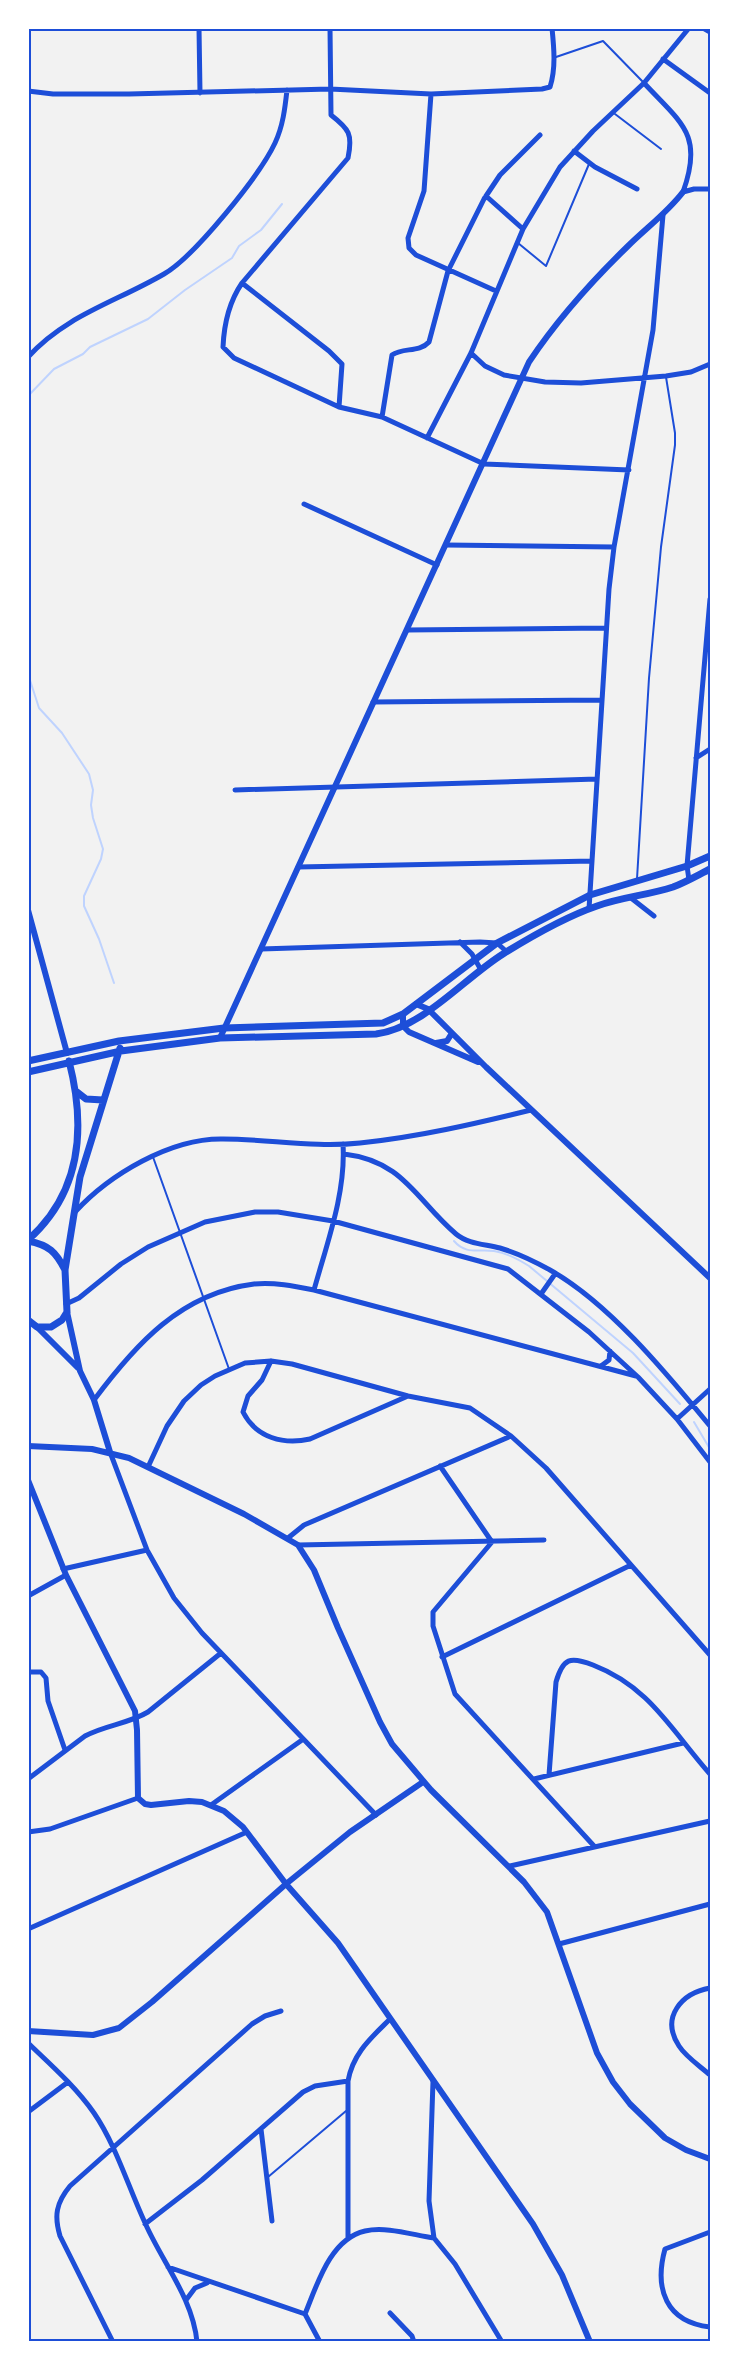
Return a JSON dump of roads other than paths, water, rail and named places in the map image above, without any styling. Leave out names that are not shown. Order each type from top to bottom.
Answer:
[{"type":"main road","points":[[28,1061],[119,1041],[224,1028],[375,1024],[403,1014],[497,944],[590,895],[687,866],[711,856]]},
{"type":"main road","points":[[28,1072],[121,1052],[220,1038],[376,1034],[403,1026],[507,952],[589,909],[689,880],[711,869]]},
{"type":"main road","points":[[28,1320],[38,1327],[51,1327],[56,1324],[67,1308],[65,1270],[73,1214],[87,1152],[121,1052],[119,1041]]},
{"type":"main road","points":[[65,1270],[58,1256],[50,1248],[28,1241],[55,1212],[69,1182],[79,1129],[77,1092],[67,1053]]},
{"type":"main road","points":[[77,1092],[86,1099],[103,1100]]},
{"type":"street","points":[[199,28],[200,93]]},
{"type":"street","points":[[330,28],[331,115],[346,127],[350,136],[348,158],[242,283],[235,294],[224,328],[223,347],[234,358],[339,407],[382,417],[484,464],[629,470]]},
{"type":"street","points":[[28,91],[53,94],[330,89],[431,94],[550,87],[554,58],[552,28]]},
{"type":"street","points":[[427,438],[471,353],[523,229],[560,167],[612,112],[644,83],[689,28]]},
{"type":"street","points":[[703,28],[711,32]]},
{"type":"street","points":[[663,59],[711,93]]},
{"type":"street","points":[[220,1038],[529,362],[592,283],[630,244],[663,215],[683,192],[693,157],[689,138],[674,116],[644,83]]},
{"type":"street","points":[[28,357],[53,332],[165,274],[192,251],[238,197],[269,155],[283,121],[287,90]]},
{"type":"street","points":[[431,94],[424,191],[408,244],[416,255],[448,272],[496,291]]},
{"type":"street","points":[[382,417],[392,355],[421,348],[429,342],[448,272],[486,196],[500,176],[540,135]]},
{"type":"street","points":[[574,151],[589,163],[637,189]]},
{"type":"street","points":[[683,192],[694,189],[711,189]]},
{"type":"street","points":[[486,196],[523,229]]},
{"type":"street","points":[[589,909],[606,628],[614,547],[653,330],[663,215]]},
{"type":"street","points":[[242,283],[329,351],[342,364],[339,407]]},
{"type":"street","points":[[471,353],[494,371],[522,380],[581,382],[645,378],[691,372],[711,364]]},
{"type":"street","points":[[304,504],[437,565]]},
{"type":"street","points":[[446,545],[614,547]]},
{"type":"street","points":[[689,880],[687,866],[696,758],[708,657],[711,599]]},
{"type":"street","points":[[407,630],[606,628]]},
{"type":"street","points":[[373,702],[602,700]]},
{"type":"street","points":[[696,758],[711,750]]},
{"type":"street","points":[[235,790],[597,779]]},
{"type":"street","points":[[298,867],[592,861]]},
{"type":"street","points":[[631,898],[654,916]]},
{"type":"street","points":[[28,910],[67,1053]]},
{"type":"street","points":[[261,949],[460,942],[497,944],[507,952]]},
{"type":"street","points":[[460,942],[476,960],[481,970]]},
{"type":"street","points":[[416,1004],[428,1010],[711,1278]]},
{"type":"street","points":[[403,1014],[403,1026],[409,1032],[486,1067]]},
{"type":"street","points":[[435,1043],[447,1041],[452,1033]]},
{"type":"street","points":[[73,1214],[90,1196],[128,1169],[183,1146],[210,1139],[343,1144],[383,1141],[445,1131],[531,1110]]},
{"type":"street","points":[[314,1290],[333,1221],[344,1167],[343,1144]]},
{"type":"street","points":[[344,1154],[358,1156],[391,1170],[426,1201],[457,1235],[515,1253],[572,1284],[635,1341],[711,1426]]},
{"type":"street","points":[[376,1815],[221,1653],[174,1598],[147,1550],[110,1452],[94,1400],[80,1371],[67,1308],[133,1256],[179,1232],[226,1216],[278,1212],[333,1221],[508,1269],[610,1350],[677,1419],[711,1462]]},
{"type":"street","points":[[541,1293],[555,1274]]},
{"type":"street","points":[[94,1400],[118,1367],[147,1335],[163,1323],[204,1298],[255,1284],[281,1284],[314,1290],[638,1377]]},
{"type":"street","points":[[38,1327],[80,1371]]},
{"type":"street","points":[[602,1366],[609,1360],[610,1350]]},
{"type":"street","points":[[272,1361],[262,1380],[248,1396],[243,1412],[254,1427],[282,1441],[296,1442],[310,1439],[408,1396]]},
{"type":"street","points":[[147,1467],[172,1417],[184,1401],[201,1385],[229,1369],[253,1362],[272,1361],[292,1364],[408,1396],[470,1408],[511,1436],[546,1468],[711,1655]]},
{"type":"street","points":[[677,1419],[711,1389]]},
{"type":"street","points":[[288,1538],[304,1525],[511,1436]]},
{"type":"street","points":[[28,1446],[110,1452],[147,1467],[244,1514],[298,1545],[314,1570],[380,1722],[392,1744],[423,1782],[510,1866],[542,1904],[559,1944],[597,2052],[612,2082],[630,2104],[665,2138],[686,2150],[711,2159]]},
{"type":"street","points":[[440,1466],[492,1542]]},
{"type":"street","points":[[28,1480],[65,1572],[127,1692],[136,1719],[138,1798],[145,1804],[151,1805],[189,1801],[211,1805],[225,1811],[247,1832],[286,1884],[349,1956],[532,2224],[562,2275],[590,2342]]},
{"type":"street","points":[[298,1545],[544,1540]]},
{"type":"street","points":[[492,1542],[433,1612],[433,1626],[442,1657],[455,1694],[594,1846]]},
{"type":"street","points":[[28,1596],[65,1572],[147,1550]]},
{"type":"street","points":[[442,1657],[631,1565]]},
{"type":"street","points":[[28,1779],[65,1749],[94,1731],[136,1719],[221,1653]]},
{"type":"street","points":[[549,1775],[556,1682],[560,1669],[571,1660],[578,1659],[614,1673],[640,1691],[663,1715],[683,1743],[711,1774]]},
{"type":"street","points":[[28,1672],[41,1672],[46,1678],[48,1701],[65,1749]]},
{"type":"street","points":[[211,1805],[302,1740]]},
{"type":"street","points":[[534,1779],[683,1743]]},
{"type":"street","points":[[28,2031],[93,2035],[119,2028],[139,2014],[286,1884],[350,1832],[423,1782]]},
{"type":"street","points":[[28,1832],[50,1829],[138,1798]]},
{"type":"street","points":[[510,1866],[711,1821]]},
{"type":"street","points":[[28,1929],[247,1832]]},
{"type":"street","points":[[559,1944],[711,1904]]},
{"type":"street","points":[[711,1988],[688,1995],[680,2002],[672,2023],[673,2034],[679,2047],[711,2075]]},
{"type":"street","points":[[113,2342],[60,2236],[56,2210],[64,2193],[252,2024],[265,2016],[281,2011]]},
{"type":"street","points":[[348,2238],[348,2081],[350,2069],[365,2044],[390,2019]]},
{"type":"street","points":[[28,2043],[68,2082],[95,2114],[113,2147],[145,2224],[186,2300],[193,2319],[197,2342]]},
{"type":"street","points":[[145,2224],[309,2089],[326,2083],[348,2081]]},
{"type":"street","points":[[433,2081],[429,2201],[434,2238],[467,2283],[502,2342]]},
{"type":"street","points":[[28,2112],[68,2082]]},
{"type":"street","points":[[261,2129],[272,2221]]},
{"type":"street","points":[[305,2314],[329,2261],[348,2238],[367,2230],[434,2238]]},
{"type":"street","points":[[711,2232],[664,2249],[660,2272],[666,2300],[674,2312],[685,2321],[711,2327]]},
{"type":"street","points":[[167,2267],[305,2314],[320,2342]]},
{"type":"street","points":[[186,2300],[195,2288],[208,2282]]},
{"type":"street","points":[[390,2313],[412,2336],[414,2342]]},
{"type":"lane","points":[[554,58],[598,42],[605,43],[644,83]]},
{"type":"lane","points":[[612,112],[661,148]]},
{"type":"lane","points":[[518,243],[546,266],[589,163]]},
{"type":"lane","points":[[636,882],[650,666],[661,547],[675,445],[666,376]]},
{"type":"lane","points":[[153,1157],[229,1369]]},
{"type":"lane","points":[[267,2179],[349,2110]]},
{"type":"waterway","points":[[28,396],[54,369],[83,354],[90,347],[148,319],[232,258],[239,246],[261,230],[282,204]]},
{"type":"waterway","points":[[28,674],[39,708],[62,733],[89,774],[93,790],[91,805],[93,818],[103,849],[101,859],[84,896],[84,906],[99,939],[114,983]]},
{"type":"waterway","points":[[454,1241],[468,1250],[503,1253],[529,1266],[633,1353],[680,1404]]},
{"type":"waterway","points":[[694,1422],[710,1449]]}]
